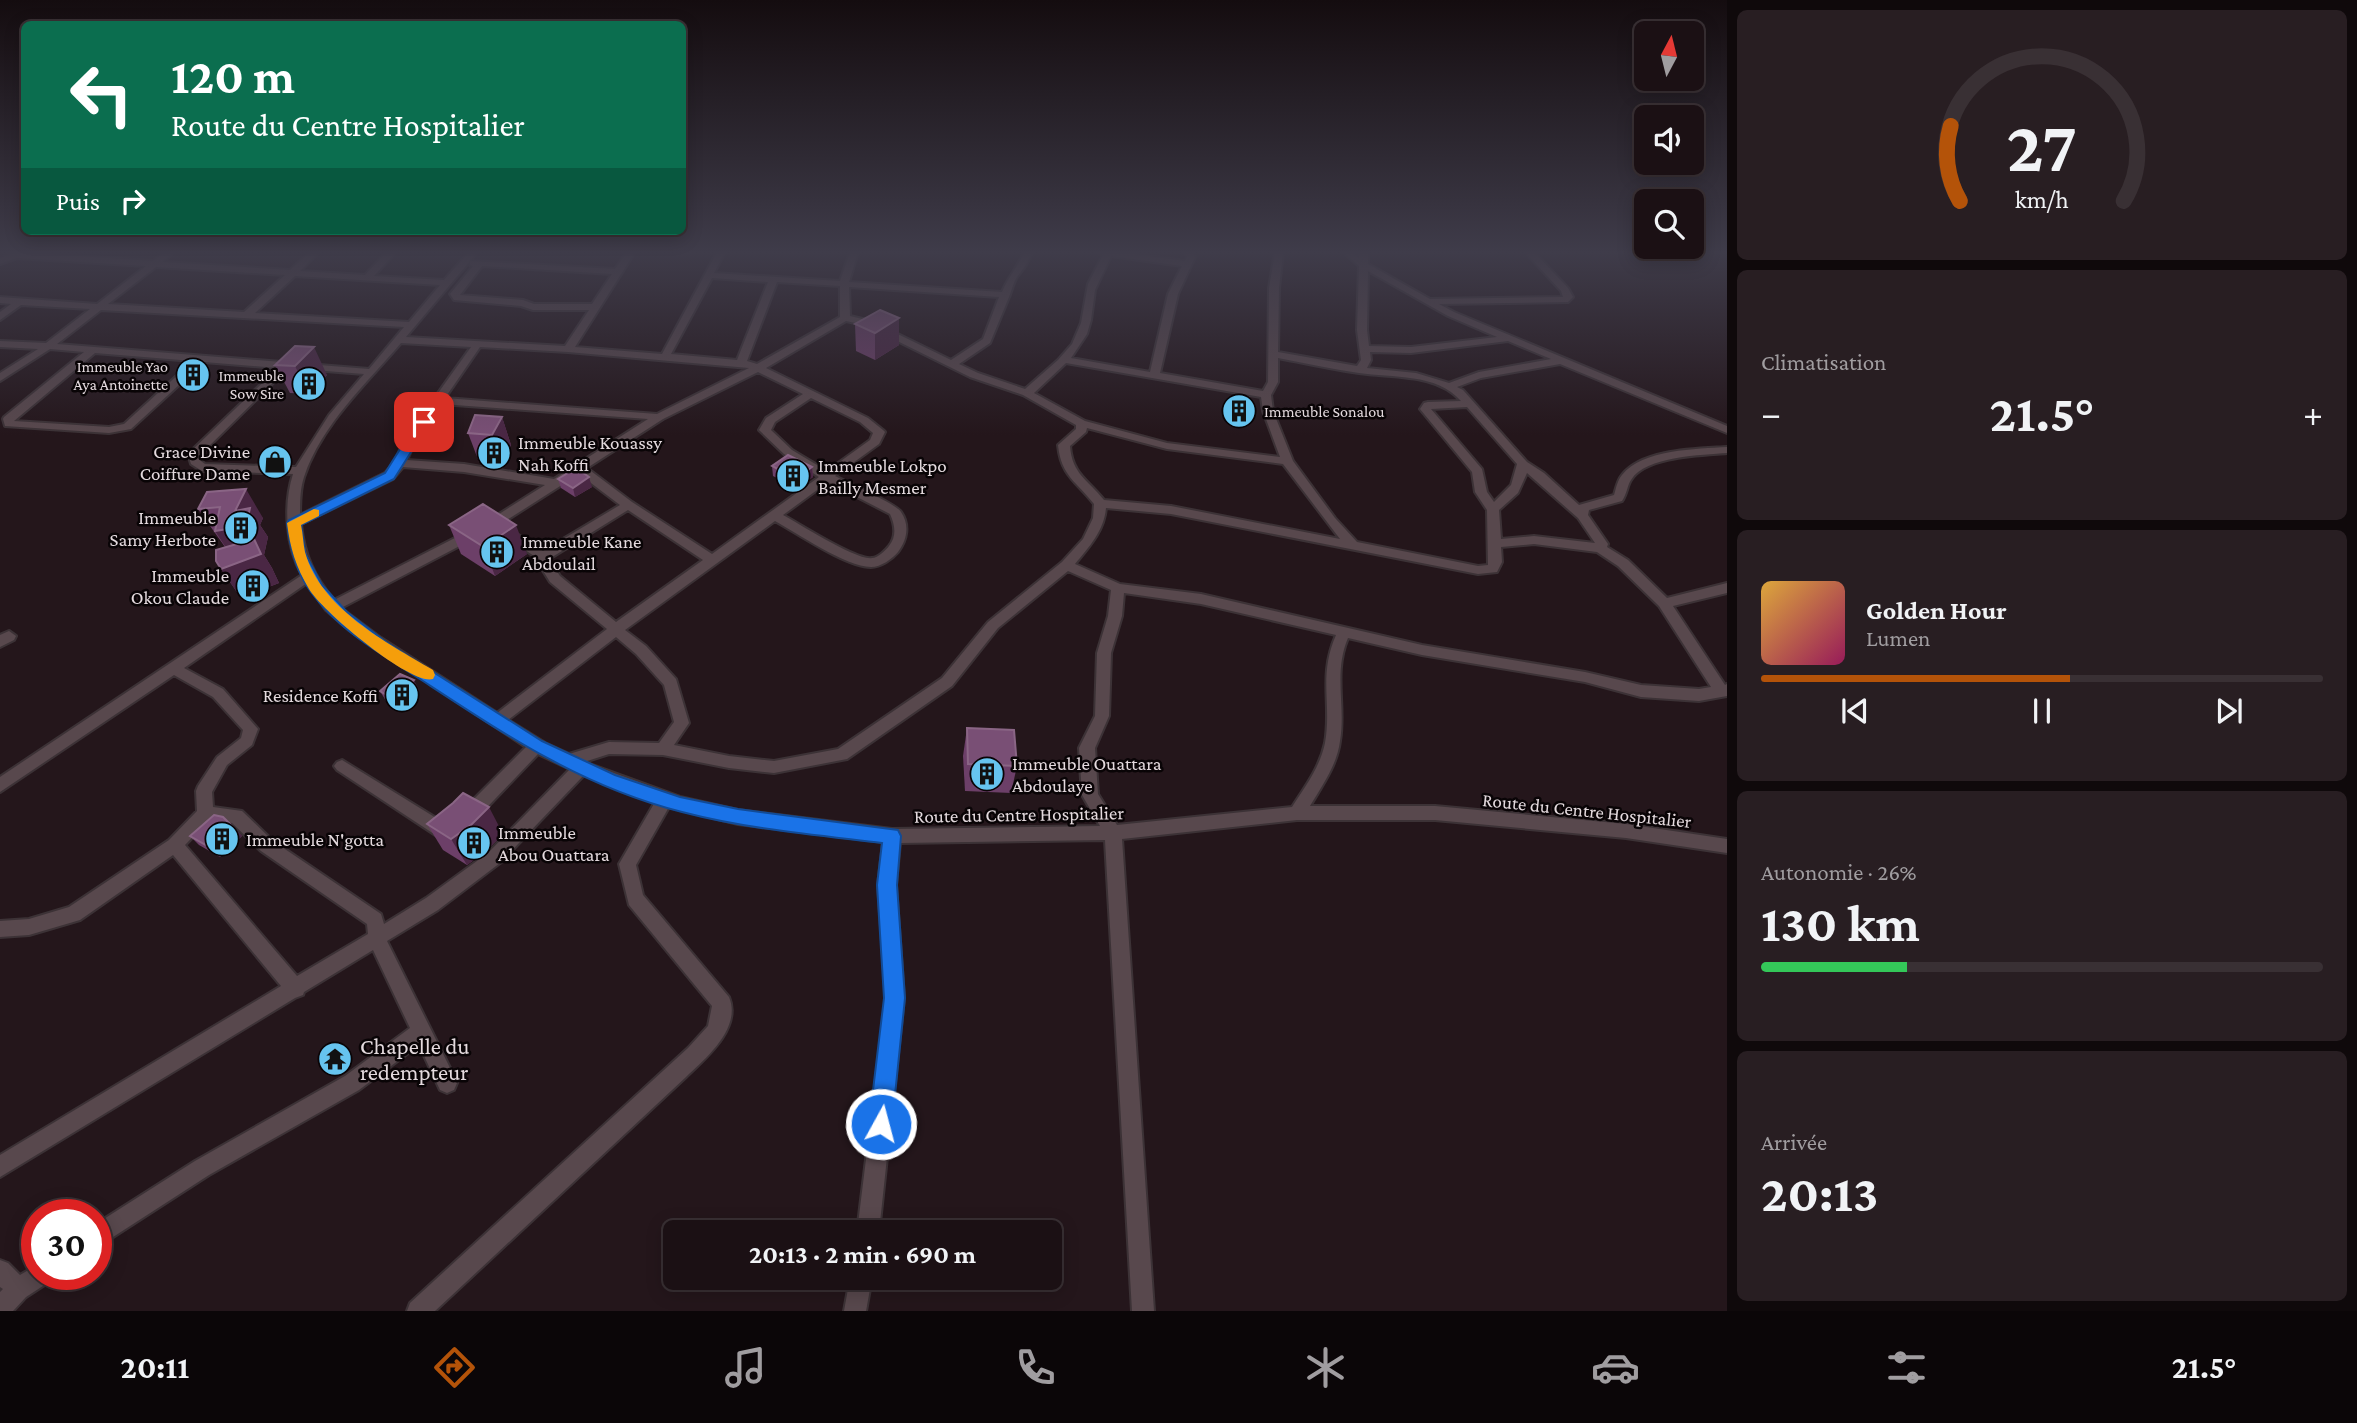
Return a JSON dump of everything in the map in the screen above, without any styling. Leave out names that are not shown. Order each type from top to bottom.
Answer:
[{"type":"street","points":[[0,379],[90,313]]},
{"type":"street","points":[[235,313],[411,325]]},
{"type":"street","name":"Route du Centre Hospitalier","points":[[421,313],[333,417],[300,471],[295,495],[294,523],[298,553],[309,576],[331,607],[381,646],[536,746],[575,764],[665,800],[738,817],[892,836],[1113,833],[1297,813],[1435,813],[1626,831],[1727,846]]},
{"type":"street","points":[[568,349],[590,313]]},
{"type":"street","points":[[665,357],[689,313]]},
{"type":"street","points":[[741,363],[760,313]]},
{"type":"street","points":[[845,313],[845,318]]},
{"type":"street","points":[[951,364],[987,341],[999,313]]},
{"type":"street","points":[[1027,393],[1064,360],[1075,346],[1086,323],[1087,313]]},
{"type":"street","points":[[1154,376],[1168,313]]},
{"type":"street","points":[[1274,313],[1273,382],[1266,395],[1268,411],[1287,461],[1325,513],[1352,544]]},
{"type":"street","points":[[1360,370],[1366,360],[1362,313]]},
{"type":"street","points":[[1450,313],[1727,430]]},
{"type":"street","points":[[331,607],[492,524],[659,417],[784,355],[845,318],[868,323],[951,364],[1027,393],[1081,423],[1167,446],[1287,461]]},
{"type":"street","points":[[1366,349],[1411,350],[1510,339]]},
{"type":"street","points":[[398,340],[568,349],[741,363],[756,367],[864,420],[879,432],[875,442],[616,630],[498,720]]},
{"type":"street","points":[[0,344],[371,372]]},
{"type":"street","points":[[294,523],[389,476],[400,463],[409,442],[477,345]]},
{"type":"street","points":[[92,350],[8,419],[9,424],[109,430],[127,427],[201,359]]},
{"type":"street","points":[[1273,354],[1360,370],[1416,376],[1460,392],[1523,464],[1582,515],[1602,544],[1600,548]]},
{"type":"street","points":[[1064,360],[1266,395]]},
{"type":"street","points":[[1449,386],[1479,375],[1559,361]]},
{"type":"street","points":[[286,365],[194,454],[195,462],[202,467],[300,471]]},
{"type":"street","points":[[774,514],[856,559],[873,563],[893,552],[902,536],[901,523],[895,512],[826,476],[771,440],[765,430],[770,420],[810,394]]},
{"type":"street","points":[[439,401],[659,417]]},
{"type":"street","points":[[1081,423],[1082,430],[1064,445],[1064,460],[1069,472],[1100,504],[1171,510],[1478,570],[1492,569],[1496,562],[1493,509],[1483,497],[1478,472],[1425,409],[1428,405],[1470,404]]},
{"type":"street","points":[[1582,515],[1583,508],[1590,504],[1621,495],[1627,475],[1648,463],[1676,456],[1727,450]]},
{"type":"street","points":[[400,463],[477,470],[556,482]]},
{"type":"street","points":[[1493,509],[1521,483],[1523,464]]},
{"type":"street","points":[[580,469],[628,505],[712,560]]},
{"type":"street","points":[[0,1167],[296,989],[474,876],[531,821],[575,764],[610,748],[663,749],[729,762],[774,767],[842,755],[947,681],[993,625],[1067,565],[1088,541],[1100,518],[1100,504]]},
{"type":"street","points":[[540,559],[628,505]]},
{"type":"street","points":[[492,524],[538,553],[555,579],[641,650],[671,683],[682,723],[663,749]]},
{"type":"street","points":[[1067,565],[1118,588],[1201,598],[1422,650],[1585,677],[1641,691],[1699,695],[1723,690],[1664,603],[1623,563],[1600,548],[1534,540],[1495,544]]},
{"type":"street","points":[[0,785],[309,576]]},
{"type":"street","points":[[1118,588],[1115,616],[1104,653],[1102,716],[1087,748],[1090,795],[1113,833],[1143,1311]]},
{"type":"street","points":[[1664,603],[1727,588]]},
{"type":"street","points":[[1297,813],[1326,765],[1334,738],[1331,669],[1333,653],[1344,632]]},
{"type":"street","points":[[0,929],[29,927],[74,914],[175,845],[205,813],[204,791],[222,761],[247,741],[251,730],[218,693],[173,668]]},
{"type":"street","points":[[342,766],[439,831],[449,832],[536,746]]},
{"type":"street","points":[[418,1311],[679,1070],[713,1037],[723,1019],[722,1003],[635,899],[627,864],[665,800]]},
{"type":"street","points":[[205,813],[236,816],[267,846],[375,920],[377,939],[447,1083]]},
{"type":"street","points":[[869,1220],[895,998],[887,885],[892,836]]},
{"type":"street","points":[[175,845],[296,989]]},
{"type":"street","points":[[112,1227],[202,1168],[352,1083],[422,1031]]},
{"type":"street","points":[[0,1271],[18,1289]]},
{"type":"street","points":[[0,1309],[21,1287]]},
{"type":"street","points":[[855,1311],[859,1290]]},
{"type":"building","points":[[874,313],[888,313],[899,318],[875,333],[855,324]]},
{"type":"building","points":[[295,346],[314,347],[295,366],[275,365]]},
{"type":"building","points":[[475,415],[502,417],[492,435],[468,433]]},
{"type":"building","points":[[788,455],[812,467],[796,479],[772,466]]},
{"type":"building","points":[[576,468],[589,477],[573,488],[558,479]]},
{"type":"building","points":[[246,489],[235,511],[250,508],[246,526],[215,531],[220,507],[198,509],[207,492]]},
{"type":"building","points":[[483,504],[516,525],[484,547],[449,525]]},
{"type":"building","points":[[254,539],[261,554],[221,569],[216,561],[216,550]]},
{"type":"building","points":[[400,674],[414,680],[393,699],[380,691]]},
{"type":"building","points":[[967,728],[1014,730],[1017,766],[968,764]]},
{"type":"building","points":[[463,793],[489,807],[471,825],[451,839],[427,824]]},
{"type":"building","points":[[214,815],[223,817],[233,827],[211,848],[190,836]]},
{"type":"slow traffic","points":[[314,513],[294,523],[298,553],[316,588],[341,616],[381,646],[427,675]]},
{"type":"place","name":"Immeuble Yao Aya Antoinette","points":[[193,375]]},
{"type":"place","name":"Immeuble Sow Sire","points":[[309,384]]},
{"type":"place","name":"Immeuble Sonalou","points":[[1239,411]]},
{"type":"place","name":"Immeuble Kouassy Nah Koffi","points":[[494,453]]},
{"type":"place","name":"Grace Divine Coiffure Dame","points":[[275,462]]},
{"type":"place","name":"Immeuble Lokpo Bailly Mesmer","points":[[793,476]]},
{"type":"place","name":"Immeuble Samy Herbote","points":[[241,528]]},
{"type":"place","name":"Immeuble Kane Abdoulail","points":[[497,552]]},
{"type":"place","name":"Immeuble Okou Claude","points":[[253,586]]},
{"type":"place","name":"Residence Koffi","points":[[402,695]]},
{"type":"place","name":"Immeuble Ouattara Abdoulaye","points":[[987,774]]},
{"type":"place","name":"Immeuble N'gotta","points":[[222,839]]},
{"type":"place","name":"Immeuble Abou Ouattara","points":[[474,843]]},
{"type":"place","name":"Chapelle du redempteur","points":[[335,1059]]},
{"type":"route","points":[[424,422],[409,442],[400,463],[389,476],[294,523],[298,553],[316,588],[341,616],[381,646],[536,746],[609,781],[680,804],[738,817],[834,831],[892,836],[887,885],[895,998],[881,1124]]}]
